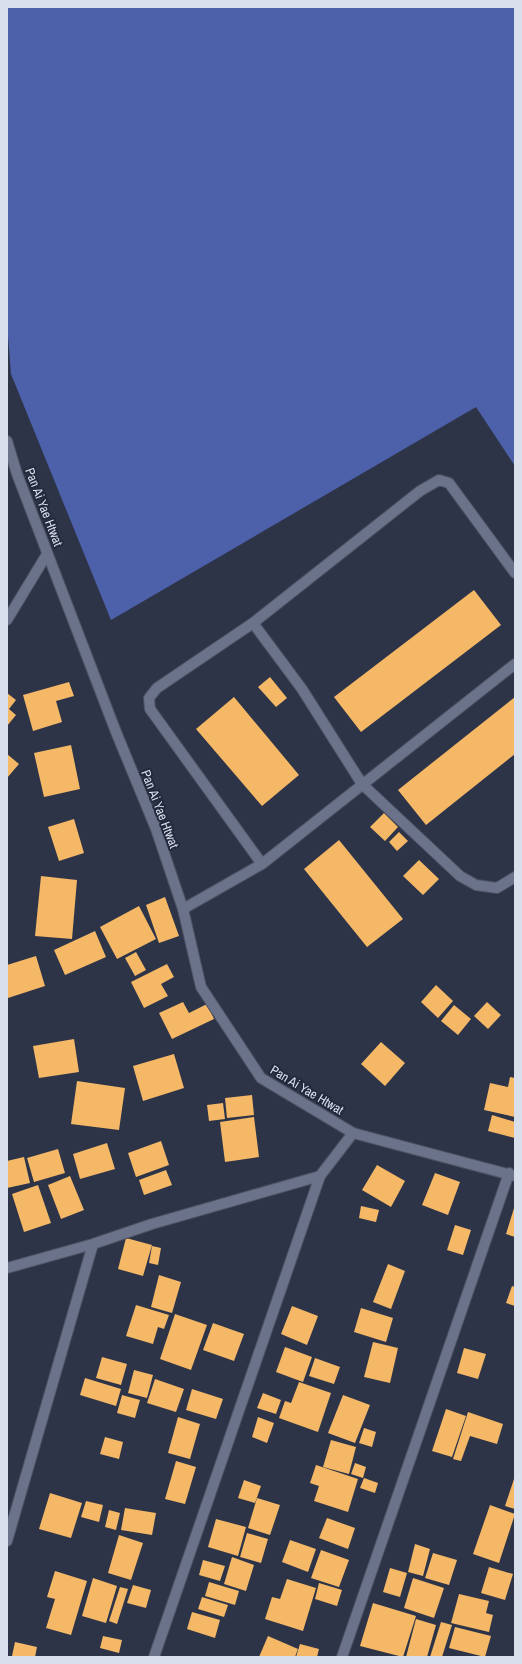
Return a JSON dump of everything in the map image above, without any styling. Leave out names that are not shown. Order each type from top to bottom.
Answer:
[{"type":"street","name":"Pan Ai Yae Htwat","points":[[7,441],[17,474],[47,554],[116,732],[156,829],[183,909],[201,987],[261,1078],[353,1133],[512,1174]]},
{"type":"street","points":[[262,864],[150,709],[149,698],[157,688],[253,623],[420,491],[439,480],[449,483],[515,573]]},
{"type":"street","points":[[7,620],[47,554]]},
{"type":"street","points":[[253,623],[302,689],[362,784],[460,876],[476,885],[498,888],[515,877]]},
{"type":"street","points":[[183,909],[262,864],[515,664]]},
{"type":"street","points":[[154,1657],[320,1176],[353,1133]]},
{"type":"street","points":[[342,1657],[512,1174]]},
{"type":"street","points":[[7,1268],[93,1244],[152,1224],[320,1176]]},
{"type":"street","points":[[7,1541],[93,1244]]},
{"type":"shaded area","points":[[7,7],[515,7],[515,466],[476,407],[111,620],[11,374],[7,323]]},
{"type":"building","points":[[474,590],[501,625],[361,732],[334,697]]},
{"type":"building","points":[[270,677],[287,698],[276,707],[258,687]]},
{"type":"building","points":[[69,682],[74,696],[56,701],[62,722],[33,731],[23,695]]},
{"type":"building","points":[[7,693],[16,700],[9,709],[16,715],[7,726]]},
{"type":"building","points":[[234,697],[299,775],[262,806],[196,729]]},
{"type":"building","points":[[515,697],[515,754],[426,825],[398,790]]},
{"type":"building","points":[[71,745],[80,789],[44,797],[34,753]]},
{"type":"building","points":[[7,754],[19,764],[7,778]]},
{"type":"building","points":[[384,813],[398,827],[385,841],[370,827]]},
{"type":"building","points":[[74,819],[84,853],[59,861],[48,827]]},
{"type":"building","points":[[399,832],[408,841],[397,851],[389,842]]},
{"type":"building","points":[[339,840],[403,919],[367,947],[304,869]]},
{"type":"building","points":[[419,860],[439,879],[423,895],[403,876]]},
{"type":"building","points":[[41,876],[77,880],[72,939],[35,936]]},
{"type":"building","points":[[165,897],[179,936],[159,943],[146,905]]},
{"type":"building","points":[[139,906],[156,939],[117,959],[100,927]]},
{"type":"building","points":[[95,931],[106,957],[65,975],[54,950]]},
{"type":"building","points":[[136,952],[146,970],[135,976],[125,958]]},
{"type":"building","points":[[36,956],[45,986],[8,998],[7,965]]},
{"type":"building","points":[[167,964],[174,977],[161,984],[168,996],[144,1008],[131,982]]},
{"type":"building","points":[[436,985],[453,1001],[438,1018],[421,1002]]},
{"type":"building","points":[[183,1002],[189,1013],[207,1004],[214,1019],[172,1039],[159,1013]]},
{"type":"building","points":[[487,1002],[501,1015],[488,1029],[474,1016]]},
{"type":"building","points":[[454,1005],[471,1019],[458,1035],[441,1021]]},
{"type":"building","points":[[74,1039],[79,1072],[39,1078],[33,1046]]},
{"type":"building","points":[[381,1042],[405,1063],[385,1086],[361,1064]]},
{"type":"building","points":[[174,1054],[184,1088],[143,1101],[133,1066]]},
{"type":"building","points":[[510,1077],[515,1078],[515,1117],[484,1110],[490,1083],[508,1087]]},
{"type":"building","points":[[77,1081],[125,1088],[119,1130],[71,1124]]},
{"type":"building","points":[[252,1095],[254,1115],[227,1118],[225,1098]]},
{"type":"building","points":[[223,1103],[225,1119],[209,1121],[207,1105]]},
{"type":"building","points":[[492,1115],[515,1122],[515,1138],[488,1131]]},
{"type":"building","points":[[254,1117],[259,1157],[225,1162],[220,1122]]},
{"type":"building","points":[[161,1141],[169,1165],[136,1177],[128,1153]]},
{"type":"building","points":[[107,1143],[115,1169],[80,1179],[73,1154]]},
{"type":"building","points":[[58,1149],[65,1173],[34,1182],[27,1158]]},
{"type":"building","points":[[24,1157],[30,1183],[7,1188],[7,1161]]},
{"type":"building","points":[[377,1165],[405,1181],[391,1207],[362,1190]]},
{"type":"building","points":[[166,1170],[172,1185],[144,1195],[139,1180]]},
{"type":"building","points":[[435,1173],[460,1182],[448,1215],[422,1205]]},
{"type":"building","points":[[70,1176],[84,1210],[61,1219],[48,1185]]},
{"type":"building","points":[[38,1185],[51,1223],[24,1232],[12,1194]]},
{"type":"building","points":[[515,1205],[515,1237],[506,1234]]},
{"type":"building","points":[[361,1206],[379,1210],[376,1222],[359,1218]]},
{"type":"building","points":[[455,1225],[471,1230],[463,1255],[447,1250]]},
{"type":"building","points":[[126,1238],[152,1245],[143,1276],[118,1269]]},
{"type":"building","points":[[152,1246],[161,1248],[158,1265],[149,1263]]},
{"type":"building","points":[[388,1264],[405,1271],[391,1309],[373,1302]]},
{"type":"building","points":[[159,1275],[181,1282],[172,1313],[151,1307]]},
{"type":"building","points":[[512,1286],[515,1287],[515,1306],[506,1303]]},
{"type":"building","points":[[136,1305],[169,1315],[164,1329],[158,1327],[153,1344],[126,1336]]},
{"type":"building","points":[[292,1306],[318,1316],[307,1345],[281,1334]]},
{"type":"building","points":[[361,1308],[393,1318],[386,1342],[354,1332]]},
{"type":"building","points":[[175,1314],[207,1325],[191,1370],[160,1359]]},
{"type":"building","points":[[213,1323],[244,1334],[234,1361],[203,1350]]},
{"type":"building","points":[[373,1342],[398,1348],[390,1383],[364,1377]]},
{"type":"building","points":[[285,1347],[312,1357],[303,1382],[276,1372]]},
{"type":"building","points":[[464,1348],[486,1354],[478,1379],[457,1373]]},
{"type":"building","points":[[102,1357],[127,1364],[121,1385],[96,1378]]},
{"type":"building","points":[[315,1358],[340,1367],[334,1384],[309,1376]]},
{"type":"building","points":[[134,1370],[153,1375],[147,1398],[128,1393]]},
{"type":"building","points":[[85,1378],[121,1389],[116,1406],[80,1395]]},
{"type":"building","points":[[155,1379],[184,1389],[176,1412],[147,1403]]},
{"type":"building","points":[[299,1382],[331,1393],[318,1432],[279,1418],[285,1401],[291,1403]]},
{"type":"building","points":[[192,1389],[223,1399],[216,1419],[186,1410]]},
{"type":"building","points":[[263,1393],[281,1400],[276,1414],[257,1408]]},
{"type":"building","points":[[122,1395],[140,1400],[135,1418],[117,1413]]},
{"type":"building","points":[[343,1395],[370,1405],[355,1443],[328,1433]]},
{"type":"building","points":[[446,1409],[466,1416],[452,1457],[432,1451]]},
{"type":"building","points":[[468,1412],[503,1424],[497,1444],[470,1436],[461,1461],[453,1459]]},
{"type":"building","points":[[178,1417],[200,1424],[190,1459],[168,1453]]},
{"type":"building","points":[[258,1417],[274,1423],[267,1443],[252,1437]]},
{"type":"building","points":[[364,1428],[376,1432],[372,1447],[359,1443]]},
{"type":"building","points":[[105,1437],[123,1442],[119,1459],[100,1454]]},
{"type":"building","points":[[331,1440],[356,1447],[349,1474],[323,1467]]},
{"type":"building","points":[[176,1461],[196,1467],[185,1504],[165,1499]]},
{"type":"building","points":[[355,1463],[366,1467],[363,1478],[351,1474]]},
{"type":"building","points":[[316,1465],[358,1479],[348,1512],[314,1501],[319,1486],[310,1483]]},
{"type":"building","points":[[515,1476],[515,1509],[505,1506]]},
{"type":"building","points":[[364,1478],[378,1483],[375,1493],[360,1488]]},
{"type":"building","points":[[244,1480],[261,1486],[255,1503],[238,1498]]},
{"type":"building","points":[[50,1493],[82,1503],[71,1538],[39,1529]]},
{"type":"building","points":[[257,1498],[280,1505],[270,1535],[248,1528]]},
{"type":"building","points":[[86,1501],[103,1505],[99,1522],[81,1517]]},
{"type":"building","points":[[490,1505],[515,1514],[499,1563],[473,1554]]},
{"type":"building","points":[[125,1508],[156,1513],[152,1535],[121,1530]]},
{"type":"building","points":[[109,1510],[120,1513],[116,1530],[105,1527]]},
{"type":"building","points":[[327,1518],[355,1528],[348,1549],[319,1538]]},
{"type":"building","points":[[216,1519],[246,1527],[238,1556],[208,1547]]},
{"type":"building","points":[[247,1533],[268,1539],[261,1563],[240,1557]]},
{"type":"building","points":[[119,1535],[143,1543],[131,1580],[108,1573]]},
{"type":"building","points":[[290,1540],[316,1549],[308,1572],[282,1562]]},
{"type":"building","points":[[415,1544],[430,1549],[423,1576],[408,1572]]},
{"type":"building","points":[[321,1550],[349,1560],[339,1587],[311,1578]]},
{"type":"building","points":[[433,1553],[457,1560],[449,1585],[425,1578]]},
{"type":"building","points":[[232,1557],[254,1565],[246,1591],[224,1584]]},
{"type":"building","points":[[203,1560],[225,1566],[220,1581],[199,1575]]},
{"type":"building","points":[[489,1567],[513,1574],[505,1600],[481,1593]]},
{"type":"building","points":[[390,1568],[407,1573],[400,1597],[383,1592]]},
{"type":"building","points":[[55,1571],[87,1581],[71,1635],[46,1628],[55,1599],[47,1597]]},
{"type":"building","points":[[93,1578],[117,1586],[106,1623],[82,1616]]},
{"type":"building","points":[[413,1578],[444,1588],[434,1618],[404,1608]]},
{"type":"building","points":[[287,1579],[316,1588],[303,1631],[265,1619],[272,1597],[280,1599]]},
{"type":"building","points":[[209,1582],[239,1591],[235,1605],[205,1596]]},
{"type":"building","points":[[319,1583],[342,1590],[337,1606],[315,1599]]},
{"type":"building","points":[[133,1585],[151,1590],[146,1608],[127,1603]]},
{"type":"building","points":[[120,1587],[128,1589],[117,1624],[109,1621]]},
{"type":"building","points":[[459,1594],[489,1601],[486,1613],[493,1615],[489,1632],[451,1623]]},
{"type":"building","points":[[202,1597],[228,1605],[224,1617],[198,1609]]},
{"type":"building","points":[[373,1603],[416,1616],[403,1657],[360,1646]]},
{"type":"building","points":[[192,1612],[220,1620],[215,1638],[187,1629]]},
{"type":"building","points":[[416,1619],[436,1625],[427,1657],[406,1657]]},
{"type":"building","points":[[441,1622],[452,1625],[442,1657],[430,1657]]},
{"type":"building","points":[[455,1627],[491,1636],[485,1657],[449,1648]]},
{"type":"building","points":[[103,1636],[122,1640],[119,1653],[100,1648]]},
{"type":"building","points":[[268,1636],[298,1649],[295,1657],[259,1657]]},
{"type":"building","points":[[15,1642],[37,1647],[35,1657],[12,1656]]},
{"type":"building","points":[[300,1644],[319,1649],[317,1657],[296,1657]]}]
